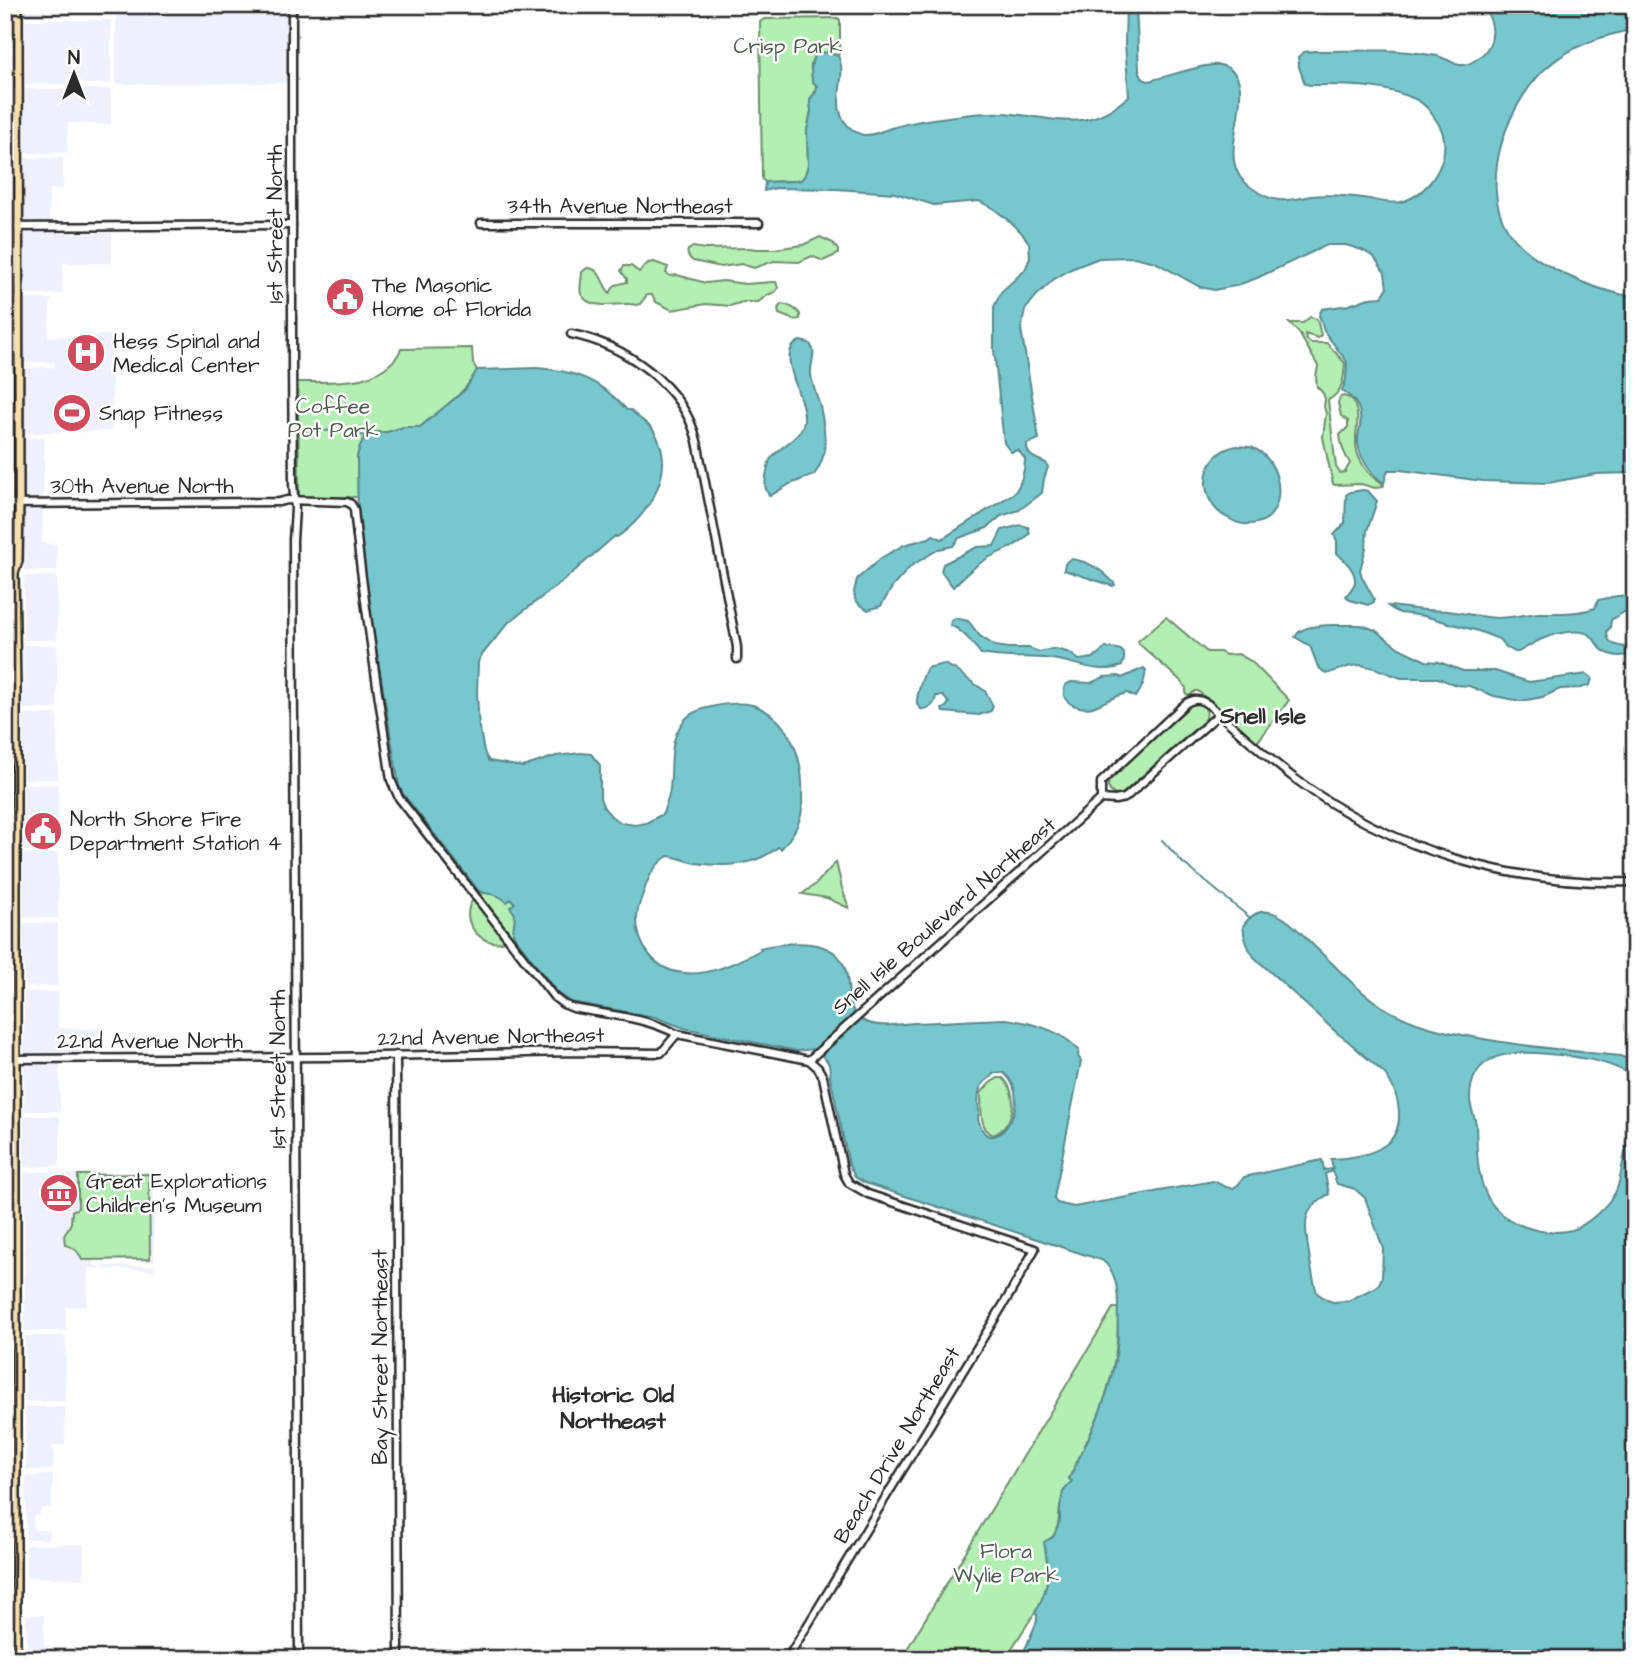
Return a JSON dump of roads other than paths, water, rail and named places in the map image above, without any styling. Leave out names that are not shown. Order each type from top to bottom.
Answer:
[{"type":"main road","points":[[8,5],[7,504],[10,561],[14,573],[16,1659]]},
{"type":"main road","points":[[14,573],[18,561],[19,504],[18,5]]},
{"type":"main road","points":[[8,18],[13,22],[14,54],[18,58]]},
{"type":"main road","points":[[8,86],[12,91],[14,151],[18,156]]},
{"type":"main road","points":[[8,297],[13,301],[14,322],[19,330]]},
{"type":"main road","points":[[9,400],[14,406],[14,430],[19,435]]},
{"type":"street","name":"1st Street North","points":[[292,5],[299,1659]]},
{"type":"street","name":"34th Avenue Northeast","points":[[481,223],[759,223]]},
{"type":"street","points":[[7,226],[292,225]]},
{"type":"street","points":[[570,334],[622,352],[673,393],[687,413],[694,428],[740,659]]},
{"type":"street","points":[[293,502],[347,502],[354,509],[391,780],[399,798],[547,989],[563,1004],[573,1008],[654,1024],[677,1034],[809,1059]]},
{"type":"street","name":"30th Avenue North","points":[[7,504],[293,502]]},
{"type":"street","name":"Snell Isle Boulevard Northeast","points":[[1101,799],[1101,782],[1185,704],[1193,700],[1202,701],[1314,792],[1357,818],[1404,841],[1447,857],[1513,873],[1570,881],[1635,882]]},
{"type":"street","name":"Snell Isle Boulevard Northeast","points":[[809,1059],[1101,799],[1125,798],[1219,714]]},
{"type":"street","name":"22nd Avenue Northeast","points":[[296,1057],[573,1052],[661,1054],[677,1034]]},
{"type":"street","name":"Bay Street Northeast","points":[[396,1055],[399,1659]]},
{"type":"street","name":"22nd Avenue North","points":[[5,1059],[296,1057]]},
{"type":"street","name":"Beach Drive Northeast","points":[[787,1659],[1008,1297],[1035,1248],[868,1194],[849,1183],[844,1174],[823,1077],[809,1059]]},
{"type":"water","points":[[1126,5],[1136,5],[1139,70],[1143,79],[1148,81],[1196,68],[1220,65],[1232,71],[1239,81],[1234,158],[1238,174],[1249,186],[1279,200],[1333,195],[1393,203],[1421,192],[1436,174],[1444,153],[1442,131],[1438,124],[1424,104],[1390,90],[1305,84],[1298,57],[1304,52],[1401,51],[1436,56],[1458,65],[1466,65],[1486,51],[1492,38],[1492,24],[1480,5],[1635,5],[1635,29],[1580,45],[1561,56],[1536,78],[1511,118],[1502,142],[1496,190],[1500,212],[1509,232],[1533,256],[1584,283],[1635,297],[1635,473],[1596,474],[1548,483],[1483,481],[1388,470],[1384,483],[1379,480],[1367,466],[1359,448],[1359,410],[1342,391],[1347,362],[1324,331],[1319,315],[1322,309],[1382,297],[1387,288],[1385,273],[1374,257],[1362,250],[1346,245],[1327,245],[1257,278],[1214,290],[1200,287],[1155,262],[1134,257],[1099,258],[1071,269],[1053,280],[1025,310],[1021,329],[1039,439],[1027,444],[1027,448],[1030,455],[1046,463],[1048,467],[1042,493],[1019,510],[1001,516],[987,528],[959,538],[953,546],[939,549],[911,566],[893,586],[881,606],[868,610],[859,604],[854,592],[857,579],[881,558],[904,545],[933,535],[942,539],[1014,493],[1019,486],[1025,459],[1018,450],[1011,452],[1004,443],[994,350],[994,307],[1001,292],[1025,270],[1030,258],[1029,243],[1008,220],[979,201],[934,205],[895,193],[776,188],[764,191],[765,182],[796,181],[805,175],[808,165],[810,99],[817,86],[812,81],[811,66],[814,56],[830,53],[838,56],[841,65],[841,114],[845,123],[863,135],[921,121],[982,113],[1083,120],[1113,108],[1129,96],[1125,44]]},
{"type":"water","points":[[800,341],[809,343],[813,350],[811,374],[820,406],[824,451],[814,475],[790,484],[770,496],[765,484],[770,460],[799,433],[804,420],[804,411],[790,365],[793,347]]},
{"type":"water","points":[[537,368],[564,372],[597,384],[653,430],[661,447],[663,462],[656,491],[640,517],[508,623],[481,656],[478,663],[477,693],[479,729],[484,753],[489,761],[523,767],[556,756],[591,754],[600,765],[600,798],[604,808],[622,823],[635,825],[646,823],[663,814],[669,792],[675,738],[688,716],[707,708],[735,704],[753,705],[770,714],[787,733],[801,770],[802,810],[795,831],[781,849],[778,847],[749,862],[717,865],[668,856],[664,859],[650,876],[638,907],[640,937],[649,955],[656,962],[674,971],[694,973],[724,967],[761,950],[760,948],[792,944],[815,945],[834,953],[841,960],[845,967],[853,1011],[866,1022],[890,1025],[1006,1019],[1052,1031],[1069,1041],[1079,1050],[1081,1061],[1054,1198],[1057,1203],[1074,1207],[1213,1181],[1233,1188],[1244,1177],[1322,1160],[1324,1170],[1333,1169],[1331,1159],[1373,1152],[1392,1138],[1397,1129],[1399,1110],[1394,1091],[1385,1074],[1254,957],[1246,942],[1243,926],[1251,917],[1261,912],[1275,914],[1288,921],[1364,994],[1405,1019],[1466,1036],[1620,1056],[1635,1062],[1635,1076],[1613,1066],[1582,1058],[1534,1053],[1508,1054],[1485,1063],[1477,1072],[1470,1099],[1476,1125],[1479,1172],[1488,1198],[1503,1215],[1514,1222],[1549,1232],[1578,1228],[1612,1198],[1618,1186],[1635,1116],[1635,1659],[1021,1659],[1037,1621],[1035,1613],[1046,1585],[1048,1567],[1044,1542],[1055,1533],[1060,1520],[1063,1492],[1072,1481],[1069,1479],[1099,1415],[1110,1382],[1118,1342],[1117,1288],[1113,1276],[1101,1260],[865,1183],[855,1177],[849,1165],[828,1063],[814,1049],[797,1051],[684,1028],[655,1017],[571,1002],[557,992],[514,936],[515,914],[510,907],[515,903],[511,899],[507,902],[497,895],[479,891],[404,795],[399,786],[363,569],[358,523],[357,457],[368,434],[404,427],[420,427],[465,390],[477,370]],"holes":[[[996,1073],[1004,1073],[1013,1085],[1016,1099],[1008,1124],[1001,1133],[993,1136],[985,1133],[978,1121],[978,1098],[983,1083]],[[1332,1171],[1337,1184],[1355,1189],[1365,1198],[1383,1248],[1382,1277],[1379,1284],[1348,1301],[1333,1302],[1317,1293],[1306,1232],[1308,1214],[1329,1194],[1325,1174]]]},
{"type":"water","points":[[1237,446],[1251,447],[1262,453],[1269,460],[1277,479],[1278,500],[1275,509],[1269,517],[1257,523],[1241,524],[1217,511],[1207,490],[1206,478],[1215,457]]},
{"type":"water","points":[[1368,491],[1377,501],[1367,531],[1360,570],[1374,599],[1374,602],[1368,605],[1350,600],[1346,596],[1354,586],[1355,578],[1349,566],[1337,553],[1334,535],[1345,523],[1346,495]]},
{"type":"water","points":[[1021,525],[1028,527],[1030,533],[1025,538],[983,561],[953,587],[941,571],[943,564],[977,547],[994,546],[1002,530]]},
{"type":"water","points":[[1071,559],[1095,567],[1115,585],[1064,570]]},
{"type":"water","points":[[1635,596],[1635,616],[1624,612],[1611,620],[1607,631],[1612,644],[1632,650],[1631,654],[1622,656],[1612,655],[1600,648],[1590,635],[1576,632],[1547,637],[1515,652],[1499,639],[1478,631],[1424,616],[1400,613],[1388,606],[1503,618],[1582,611],[1595,608],[1598,600]]},
{"type":"water","points":[[955,618],[968,621],[980,636],[995,646],[1029,648],[1039,652],[1056,649],[1070,653],[1079,660],[1093,658],[1105,648],[1115,648],[1123,653],[1124,660],[1122,666],[1104,669],[1052,659],[981,654],[964,634],[950,625]]},
{"type":"water","points":[[1330,625],[1367,627],[1399,648],[1426,661],[1439,662],[1463,671],[1495,671],[1529,682],[1587,674],[1592,678],[1590,685],[1581,688],[1560,689],[1543,697],[1521,701],[1494,696],[1438,678],[1401,678],[1361,665],[1326,674],[1318,667],[1310,646],[1295,637],[1306,629]]},
{"type":"water","points":[[944,664],[985,691],[993,706],[991,711],[979,715],[943,712],[942,709],[949,703],[943,696],[936,696],[932,706],[921,709],[917,701],[925,671],[927,668]]},
{"type":"water","points":[[1144,668],[1144,680],[1135,697],[1127,693],[1087,708],[1073,705],[1064,696],[1065,685],[1071,682],[1091,683],[1104,677],[1122,678]]},
{"type":"waterway","points":[[298,430],[343,431],[365,436]]},
{"type":"waterway","points":[[1162,840],[1183,863],[1249,917]]},
{"type":"place","name":"The Masonic Home of Florida","points":[[345,297]]},
{"type":"place","name":"Hess Spinal and Medical Center","points":[[86,353]]},
{"type":"place","name":"Snap Fitness","points":[[72,413]]},
{"type":"place","name":"North Shore Fire Department Station 4","points":[[43,831]]},
{"type":"place","name":"Great Explorations Children's Museum","points":[[59,1193]]},
{"type":"district","name":"Snell Isle","points":[[1263,716]]},
{"type":"district","name":"Historic Old Northeast","points":[[613,1408]]},
{"type":"park label","name":"Crisp Park","points":[[788,46]]},
{"type":"park label","name":"Coffee Pot Park","points":[[333,418]]},
{"type":"park label","name":"Flora Wylie Park","points":[[1006,1563]]}]
